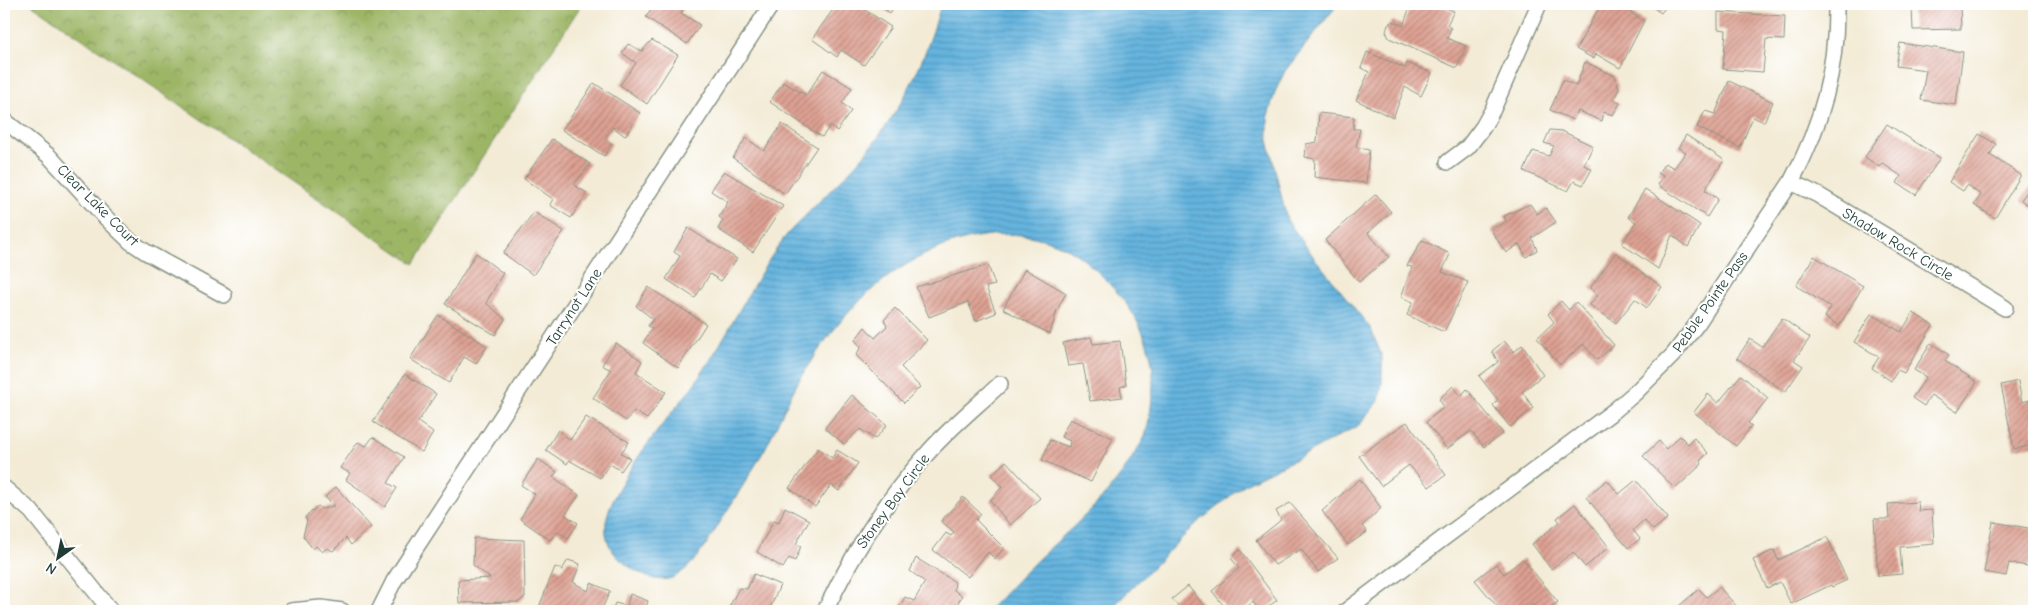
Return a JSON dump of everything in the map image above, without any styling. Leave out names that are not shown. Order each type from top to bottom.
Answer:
[{"type":"street","name":"Tarrynot Lane","points":[[379,611],[394,581],[772,4]]},
{"type":"street","points":[[1448,162],[1468,147],[1483,127],[1538,4]]},
{"type":"street","name":"Pebble Pointe Pass","points":[[1346,611],[1607,416],[1642,387],[1672,355],[1697,324],[1790,182],[1813,136],[1827,96],[1835,47],[1836,4]]},
{"type":"street","name":"Clear Lake Court","points":[[4,120],[49,156],[131,242],[224,296]]},
{"type":"street","name":"Shadow Rock Circle","points":[[1790,182],[1818,195],[2005,308]]},
{"type":"street","name":"Stoney Bay Circle","points":[[825,611],[850,560],[901,484],[926,454],[1000,384]]},
{"type":"street","points":[[4,488],[31,511],[111,611]]},
{"type":"street","points":[[291,611],[321,608],[342,611]]},
{"type":"green space","points":[[31,4],[576,4],[580,7],[414,264]]},
{"type":"water","points":[[941,4],[1338,4],[1285,71],[1275,92],[1268,117],[1268,140],[1287,220],[1371,329],[1382,357],[1382,383],[1379,401],[1359,425],[1245,484],[1196,524],[1109,611],[987,611],[1024,572],[1088,513],[1114,484],[1143,440],[1147,430],[1153,371],[1148,346],[1130,309],[1104,278],[1075,253],[1042,239],[1015,235],[988,235],[962,240],[936,249],[911,262],[867,294],[847,314],[804,372],[761,456],[698,556],[684,570],[672,578],[660,580],[643,575],[621,560],[607,540],[606,522],[610,507],[618,490],[641,453],[703,372],[782,241],[857,163],[895,113],[922,60]]},
{"type":"building","points":[[654,4],[686,4],[681,13],[700,25],[687,44],[646,17]]},
{"type":"building","points":[[837,4],[856,4],[891,27],[864,65],[841,50],[837,57],[812,39]]},
{"type":"building","points":[[876,4],[896,4],[890,13]]},
{"type":"building","points":[[1411,4],[1437,4],[1454,11],[1447,25],[1451,28],[1447,38],[1466,46],[1457,68],[1389,38],[1386,31],[1388,25],[1393,21],[1403,26]]},
{"type":"building","points":[[1601,4],[1617,4],[1644,21],[1620,68],[1596,54],[1594,59],[1576,49]]},
{"type":"building","points":[[1648,4],[1668,4],[1661,13]]},
{"type":"building","points":[[1917,4],[1960,4],[1961,29],[1913,30],[1912,8],[1918,8]]},
{"type":"building","points":[[1718,12],[1785,16],[1784,40],[1766,39],[1763,72],[1723,69],[1726,30],[1718,29]]},
{"type":"building","points":[[652,40],[678,55],[647,104],[620,85],[636,63],[622,53],[628,44],[642,51]]},
{"type":"building","points":[[1900,43],[1963,52],[1956,105],[1921,100],[1926,70],[1896,66]]},
{"type":"building","points":[[1367,52],[1405,68],[1407,63],[1432,73],[1421,96],[1405,87],[1393,118],[1356,100],[1369,72],[1361,68]]},
{"type":"building","points":[[1585,62],[1615,76],[1619,89],[1613,100],[1620,103],[1613,115],[1604,112],[1602,121],[1578,111],[1573,120],[1550,110],[1563,80],[1576,86]]},
{"type":"building","points":[[823,70],[852,88],[842,103],[851,111],[837,131],[830,126],[822,137],[770,102],[783,82],[806,95]]},
{"type":"building","points":[[1729,81],[1773,102],[1764,122],[1753,117],[1740,148],[1697,127],[1705,111],[1715,114]]},
{"type":"building","points":[[594,83],[640,113],[625,136],[613,127],[605,138],[612,144],[604,156],[562,130]]},
{"type":"building","points":[[1319,113],[1354,117],[1353,129],[1360,129],[1356,147],[1369,150],[1366,183],[1314,177],[1315,159],[1305,157],[1306,144],[1317,142]]},
{"type":"building","points":[[782,124],[817,147],[785,194],[733,158],[746,138],[764,151]]},
{"type":"building","points":[[1887,124],[1940,158],[1916,195],[1897,183],[1901,176],[1882,163],[1879,167],[1865,157]]},
{"type":"building","points":[[1550,130],[1562,131],[1593,146],[1584,165],[1592,169],[1583,185],[1574,181],[1568,191],[1524,171],[1533,151],[1549,156],[1554,146],[1544,143]]},
{"type":"building","points":[[1979,134],[1996,144],[1990,155],[2021,175],[1995,218],[1974,205],[1981,195],[1967,185],[1963,191],[1949,182]]},
{"type":"building","points":[[1686,135],[1724,160],[1705,190],[1718,199],[1707,217],[1658,185],[1663,176],[1658,173],[1665,163],[1674,168],[1686,152],[1678,148]]},
{"type":"building","points":[[552,139],[590,164],[574,185],[587,193],[571,218],[550,205],[553,199],[524,179]]},
{"type":"building","points":[[724,171],[783,206],[753,252],[718,229],[723,220],[719,217],[728,202],[711,191]]},
{"type":"building","points":[[2034,182],[2034,210],[2021,200]]},
{"type":"building","points":[[1645,189],[1700,225],[1688,247],[1672,235],[1658,269],[1622,244],[1636,222],[1628,217]]},
{"type":"building","points":[[1376,194],[1391,212],[1368,233],[1389,257],[1359,282],[1325,240]]},
{"type":"building","points":[[1530,204],[1537,214],[1546,208],[1556,222],[1532,238],[1537,250],[1526,257],[1519,244],[1506,253],[1491,230],[1506,221],[1504,216]]},
{"type":"building","points":[[534,212],[564,231],[533,275],[503,253]]},
{"type":"building","points":[[688,228],[737,259],[721,281],[710,274],[695,298],[666,279],[680,256],[674,252]]},
{"type":"building","points":[[1422,240],[1450,254],[1442,272],[1468,282],[1444,332],[1407,315],[1413,302],[1401,297],[1412,267],[1407,266]]},
{"type":"building","points":[[476,253],[503,273],[486,303],[505,319],[495,335],[445,304]]},
{"type":"building","points":[[1616,253],[1662,287],[1647,308],[1635,299],[1616,323],[1590,305],[1598,295],[1590,288]]},
{"type":"building","points":[[1814,256],[1863,286],[1839,326],[1825,317],[1831,307],[1796,286]]},
{"type":"building","points":[[988,265],[995,285],[986,287],[996,313],[976,321],[968,302],[929,317],[916,287]]},
{"type":"building","points":[[1025,269],[1066,293],[1057,310],[1050,334],[1003,309]]},
{"type":"building","points":[[648,287],[706,324],[678,368],[643,343],[652,328],[648,326],[653,319],[636,306]]},
{"type":"building","points":[[1561,301],[1569,310],[1576,302],[1614,345],[1597,360],[1583,344],[1560,365],[1537,338],[1554,322],[1548,314]]},
{"type":"building","points":[[895,308],[927,340],[901,367],[920,387],[904,403],[856,355],[861,347],[855,340],[865,327],[875,338],[887,326],[884,320]]},
{"type":"building","points":[[1913,313],[1933,325],[1904,373],[1898,370],[1891,381],[1872,368],[1879,357],[1854,342],[1871,314],[1901,332]]},
{"type":"building","points":[[438,315],[487,346],[476,364],[464,357],[449,383],[410,359]]},
{"type":"building","points":[[1782,318],[1810,338],[1794,360],[1803,366],[1785,392],[1737,358],[1750,339],[1762,347]]},
{"type":"building","points":[[1091,337],[1093,344],[1120,341],[1126,385],[1120,387],[1122,397],[1090,401],[1083,364],[1068,366],[1063,343]]},
{"type":"building","points":[[1504,341],[1514,352],[1522,345],[1543,375],[1522,392],[1534,408],[1510,427],[1493,405],[1498,400],[1479,376],[1498,362],[1492,351]]},
{"type":"building","points":[[616,343],[642,361],[636,372],[666,392],[647,419],[634,411],[626,421],[593,398],[611,370],[602,365]]},
{"type":"building","points":[[1931,343],[1949,355],[1945,361],[1977,382],[1957,412],[1931,395],[1924,406],[1912,398],[1926,377],[1914,370]]},
{"type":"building","points":[[405,374],[436,394],[418,422],[433,433],[422,452],[373,422]]},
{"type":"building","points":[[1741,375],[1768,398],[1748,423],[1752,426],[1736,446],[1694,412],[1708,394],[1718,403]]},
{"type":"building","points":[[2018,381],[2022,402],[2034,399],[2034,445],[2014,449],[2001,385]]},
{"type":"building","points":[[1453,386],[1461,396],[1467,389],[1503,433],[1484,447],[1471,431],[1447,449],[1426,422],[1444,407],[1439,399]]},
{"type":"building","points":[[852,395],[887,425],[875,439],[860,429],[844,444],[825,428]]},
{"type":"building","points":[[586,417],[629,442],[621,453],[630,458],[621,471],[610,464],[600,478],[569,460],[567,464],[546,450],[558,430],[570,440]]},
{"type":"building","points":[[1070,419],[1113,438],[1091,482],[1042,460],[1050,440],[1069,447],[1070,441],[1061,437]]},
{"type":"building","points":[[1407,422],[1446,475],[1429,487],[1409,465],[1381,486],[1359,456]]},
{"type":"building","points":[[1680,436],[1688,444],[1694,438],[1708,453],[1700,461],[1702,464],[1675,489],[1643,456],[1659,441],[1666,449]]},
{"type":"building","points":[[373,437],[404,457],[388,483],[397,488],[385,507],[346,480],[350,473],[340,468],[358,442],[366,446]]},
{"type":"building","points":[[818,448],[832,458],[837,450],[858,463],[839,491],[831,485],[815,507],[789,488]]},
{"type":"building","points":[[538,459],[557,472],[553,477],[579,495],[565,515],[578,523],[568,538],[557,531],[550,540],[520,519],[535,494],[521,485]]},
{"type":"building","points":[[1006,461],[1040,498],[1010,525],[990,500],[1002,487],[991,475]]},
{"type":"building","points":[[1360,479],[1381,508],[1362,526],[1367,532],[1348,545],[1322,511]]},
{"type":"building","points":[[1607,480],[1619,494],[1636,480],[1668,518],[1653,530],[1644,520],[1633,530],[1640,539],[1628,548],[1586,497]]},
{"type":"building","points":[[336,487],[371,527],[351,545],[346,538],[333,551],[327,548],[322,552],[316,546],[313,549],[303,536],[307,521],[305,517],[318,506],[322,509],[334,506],[325,497]]},
{"type":"building","points":[[963,497],[981,514],[976,520],[1004,548],[995,559],[988,552],[968,577],[933,550],[946,533],[951,536],[954,532],[941,521]]},
{"type":"building","points":[[1918,502],[1919,511],[1932,510],[1934,544],[1900,547],[1902,574],[1878,576],[1874,519],[1889,519],[1888,504]]},
{"type":"building","points":[[1290,503],[1338,558],[1318,572],[1301,549],[1275,565],[1256,540],[1281,520],[1276,511]]},
{"type":"building","points":[[1575,504],[1609,547],[1585,567],[1573,552],[1551,569],[1532,544],[1560,522],[1557,518]]},
{"type":"building","points":[[785,507],[809,520],[796,544],[801,546],[795,561],[789,558],[783,568],[757,552],[774,520],[779,522]]},
{"type":"building","points":[[1993,522],[2034,529],[2034,567],[2009,563],[2006,576],[1984,572]]},
{"type":"building","points":[[1827,537],[1847,580],[1832,587],[1831,585],[1791,604],[1780,582],[1767,588],[1753,560],[1774,550],[1778,560]]},
{"type":"building","points":[[474,538],[524,540],[525,597],[519,602],[459,603],[458,580],[490,578],[473,565]]},
{"type":"building","points":[[1240,550],[1277,600],[1263,611],[1260,611],[1253,602],[1241,611],[1228,611],[1212,591],[1239,568],[1231,558]]},
{"type":"building","points":[[916,558],[955,582],[954,590],[962,596],[953,611],[944,606],[942,611],[897,611],[905,597],[914,601],[925,582],[910,571]]},
{"type":"building","points":[[1523,559],[1558,602],[1546,611],[1538,611],[1532,604],[1524,611],[1501,611],[1475,580],[1496,564],[1504,574]]},
{"type":"building","points":[[568,560],[580,564],[573,582],[588,591],[591,583],[610,591],[601,611],[549,611],[539,607],[555,567],[562,570]]},
{"type":"building","points":[[754,574],[780,585],[769,611],[727,611],[739,588],[747,589]]},
{"type":"building","points":[[1188,586],[1208,611],[1180,611],[1182,610],[1172,599]]},
{"type":"building","points":[[1719,587],[1741,611],[1673,611],[1699,589],[1707,597]]},
{"type":"building","points":[[630,594],[648,601],[645,611],[612,611],[615,603],[627,606]]},
{"type":"building","points":[[1475,605],[1480,611],[1467,611]]}]
